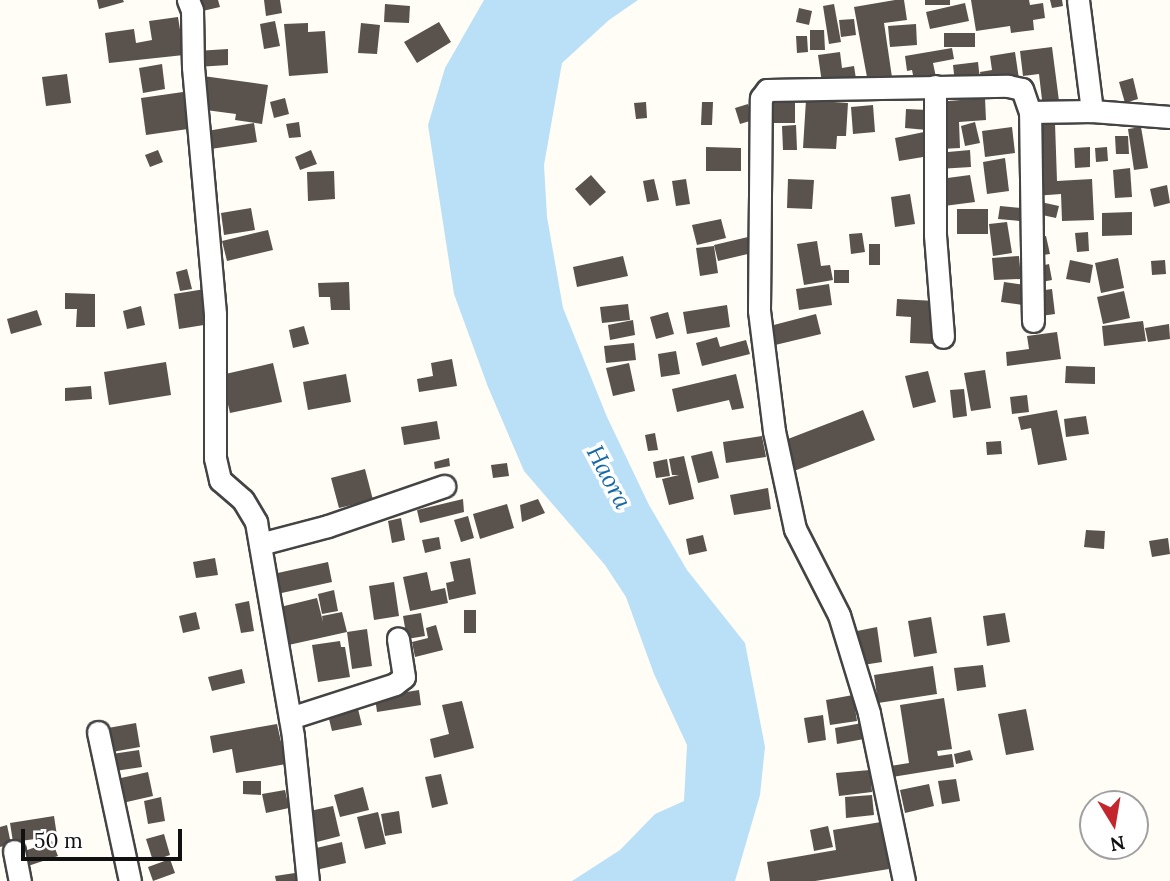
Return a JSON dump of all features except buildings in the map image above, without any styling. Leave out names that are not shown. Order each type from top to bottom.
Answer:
[{"type":"street","points":[[188,0],[192,10],[193,67],[215,314],[215,458],[220,480],[251,510],[260,544],[290,718],[308,881]]},
{"type":"street","points":[[1079,0],[1092,111]]},
{"type":"street","points":[[935,86],[935,235],[943,337]]},
{"type":"street","points":[[904,881],[863,691],[839,615],[795,529],[774,431],[760,310],[762,93],[767,90],[935,86],[1022,89],[1028,98],[1030,112],[1032,321]]},
{"type":"street","points":[[1030,112],[1092,111],[1170,117]]},
{"type":"street","points":[[260,544],[328,526],[444,486]]},
{"type":"street","points":[[290,718],[395,684],[404,677],[398,638]]},
{"type":"street","points":[[98,732],[131,881]]},
{"type":"street","points":[[14,851],[20,881]]},
{"type":"water","name":"Haora","points":[[484,0],[638,0],[609,20],[562,63],[544,165],[547,217],[563,308],[607,417],[649,505],[687,570],[745,643],[765,747],[760,795],[735,881],[572,881],[620,850],[655,814],[684,801],[687,745],[654,674],[626,597],[605,565],[524,471],[488,387],[454,294],[428,125],[445,68]]}]
